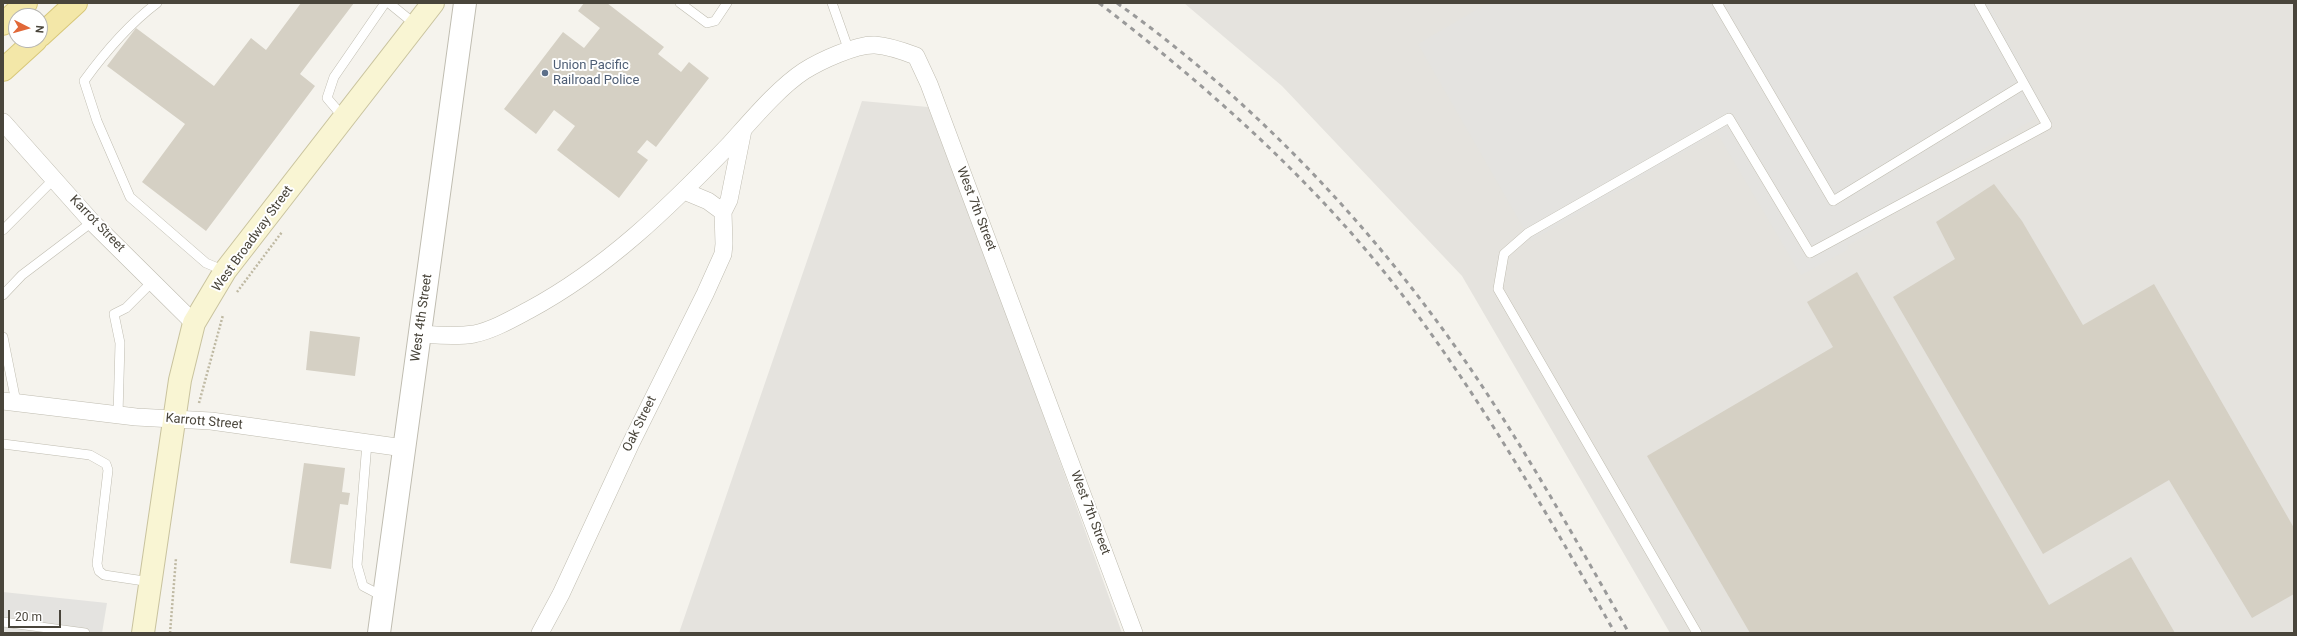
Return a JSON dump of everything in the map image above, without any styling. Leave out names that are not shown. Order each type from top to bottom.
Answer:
[{"type":"main road","points":[[3,24],[26,3]]},
{"type":"main road","points":[[48,29],[76,3]]},
{"type":"main road","name":"West Broadway Street","points":[[143,633],[151,582],[185,419],[180,380],[194,323],[225,271],[433,3]]},
{"type":"main road","points":[[3,70],[27,48]]},
{"type":"street","name":"West 4th Street","points":[[379,633],[465,3]]},
{"type":"street","name":"West 7th Street","points":[[684,191],[743,130],[804,71],[849,51],[874,45],[916,56],[934,99],[1134,633]]},
{"type":"street","name":"Karrot Street","points":[[3,122],[92,222],[194,323]]},
{"type":"street","name":"Oak Street","points":[[540,633],[562,594],[631,443],[705,294],[722,254],[724,244],[723,212],[729,200],[743,130]]},
{"type":"street","points":[[419,334],[461,336],[474,334],[488,330],[549,299],[613,256],[684,191],[708,201],[723,212]]},
{"type":"street","name":"Karrott Street","points":[[10,401],[118,414],[185,419],[404,448]]},
{"type":"lane","points":[[157,3],[134,20],[101,57],[84,81],[97,121],[130,197],[206,262],[225,271]]},
{"type":"lane","points":[[344,118],[327,98],[334,77],[385,3]]},
{"type":"lane","points":[[389,3],[416,25]]},
{"type":"lane","points":[[680,3],[707,23],[715,21],[727,3]]},
{"type":"lane","points":[[832,3],[849,51]]},
{"type":"lane","points":[[1718,3],[1833,201],[2024,84]]},
{"type":"lane","points":[[1697,633],[1498,289],[1504,254],[1528,233],[1729,118],[1810,253],[2048,125],[1979,3]]},
{"type":"lane","points":[[3,230],[54,178]]},
{"type":"lane","points":[[3,295],[22,275],[92,222]]},
{"type":"lane","points":[[118,414],[120,343],[114,314],[126,308],[153,281]]},
{"type":"lane","points":[[3,338],[10,401]]},
{"type":"lane","points":[[367,443],[357,565],[363,586],[384,597]]},
{"type":"lane","points":[[3,444],[90,454],[106,464],[108,470],[97,564],[99,571],[104,575],[151,582]]},
{"type":"lane","points":[[3,622],[85,633]]},
{"type":"path","points":[[234,296],[287,226]]},
{"type":"path","points":[[185,419],[225,308]]},
{"type":"path","points":[[170,633],[176,552]]},
{"type":"shaded area","points":[[1184,3],[2294,3],[2294,633],[1670,633],[1462,276],[1282,86]]},
{"type":"shaded area","points":[[1488,3],[1988,3],[2046,112],[1908,193],[1872,231],[1847,246],[1849,249],[1801,275],[1717,133],[1531,241],[1418,44]]},
{"type":"shaded area","points":[[862,101],[928,107],[998,290],[1122,633],[679,633]]},
{"type":"shaded area","points":[[3,592],[107,603],[102,633],[3,633]]},
{"type":"building","points":[[301,3],[354,3],[300,74],[315,86],[206,231],[142,182],[185,124],[107,66],[136,28],[214,86],[251,38],[266,50]]},
{"type":"building","points":[[584,3],[607,3],[664,47],[658,54],[681,72],[689,62],[709,78],[656,147],[647,140],[637,152],[648,160],[619,198],[557,150],[575,126],[554,110],[536,134],[504,109],[563,32],[584,48],[600,28],[578,11]]},
{"type":"building","points":[[1994,184],[2022,221],[2083,325],[2154,284],[2294,528],[2294,594],[2252,618],[2169,480],[2043,554],[1893,297],[1955,259],[1936,222]]},
{"type":"building","points":[[1857,272],[2049,605],[2131,557],[2175,633],[1750,633],[1647,456],[1833,347],[1807,302]]},
{"type":"building","points":[[310,331],[360,337],[355,376],[306,370]]},
{"type":"building","points":[[304,463],[345,468],[342,492],[350,493],[348,505],[340,504],[331,569],[290,563]]},
{"type":"railway","points":[[1099,3],[1189,75],[1274,152],[1314,192],[1389,278],[1450,361],[1500,437],[1615,633]]},
{"type":"railway","points":[[1117,3],[1170,43],[1271,131],[1318,179],[1363,229],[1406,281],[1446,334],[1484,389],[1522,449],[1629,633]]},
{"type":"place","name":"Union Pacific Railroad Police","points":[[545,73]]}]
